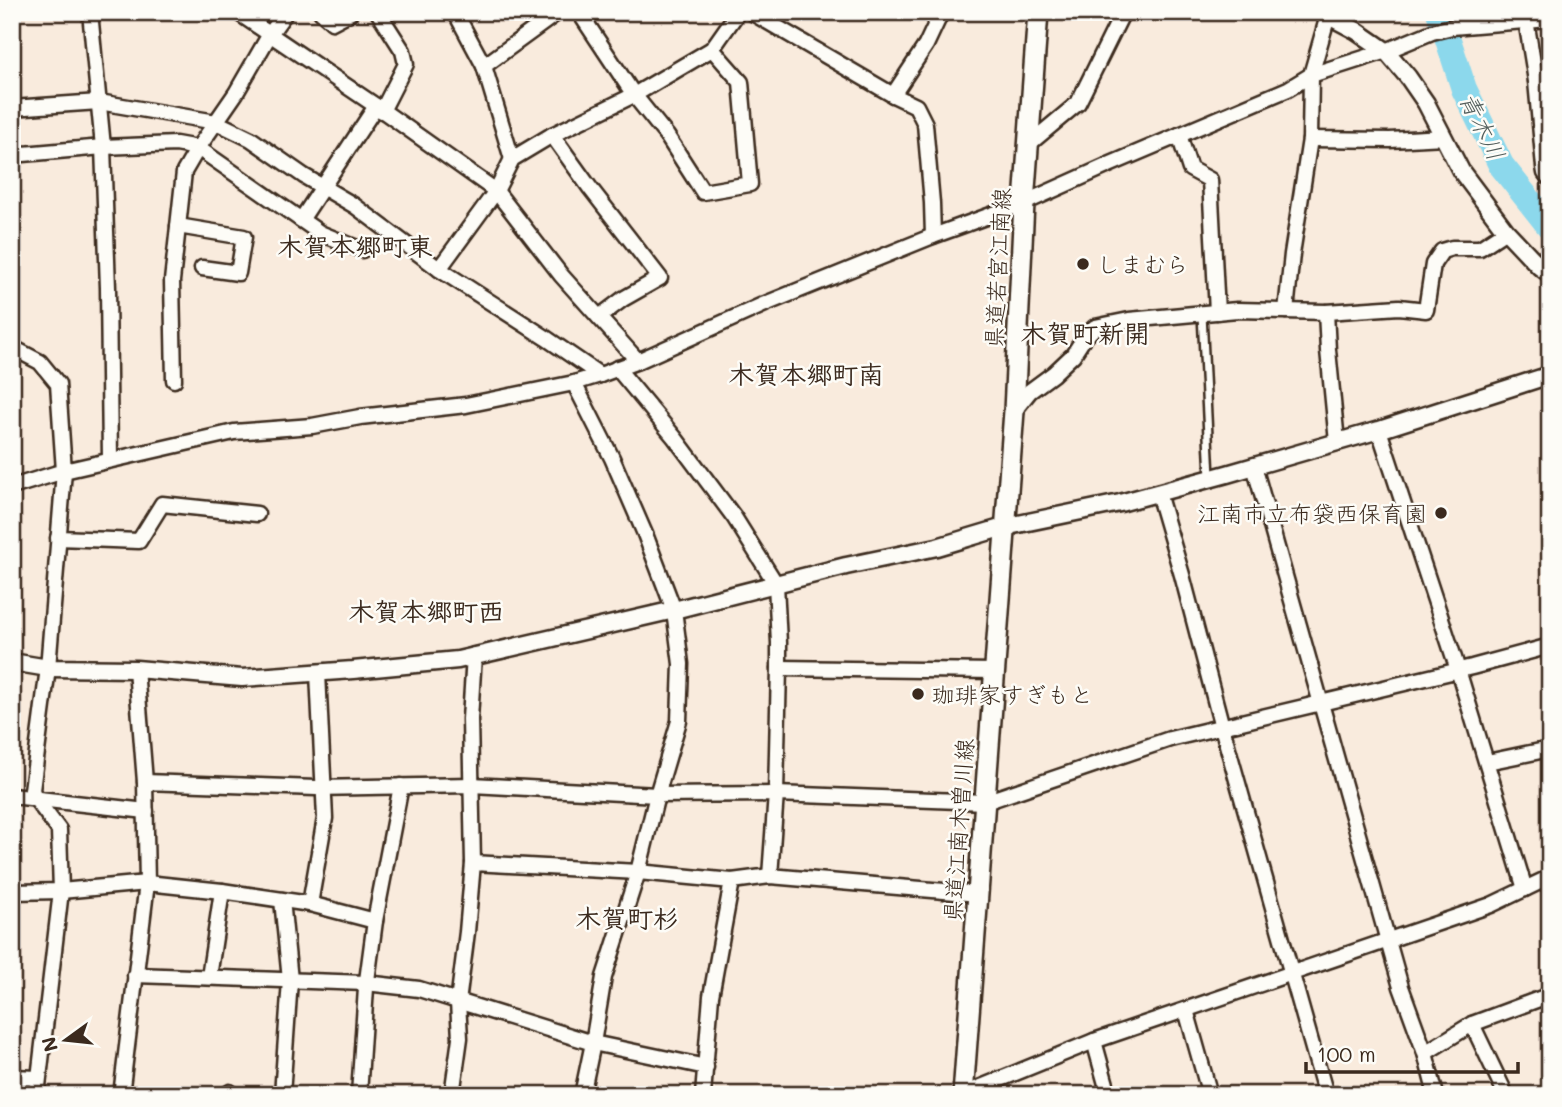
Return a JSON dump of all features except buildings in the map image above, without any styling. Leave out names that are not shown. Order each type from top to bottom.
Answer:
[{"type":"main road","name":"県道若宮江南線","points":[[1004,527],[1014,411],[1024,203],[1038,12]]},
{"type":"main road","name":"県道江南木曽川線","points":[[964,1094],[1004,527]]},
{"type":"street","points":[[90,12],[103,147],[110,460]]},
{"type":"street","points":[[237,12],[496,191],[561,275],[638,361]]},
{"type":"street","points":[[174,380],[172,281],[184,172],[286,12]]},
{"type":"street","points":[[321,12],[332,22],[351,12]]},
{"type":"street","points":[[301,220],[379,108],[406,64],[403,51],[378,12]]},
{"type":"street","points":[[455,12],[484,66],[512,159]]},
{"type":"street","points":[[484,66],[558,12]]},
{"type":"street","points":[[579,12],[634,95],[667,136],[703,192],[750,184],[741,82],[712,49]]},
{"type":"street","points":[[439,269],[496,191],[512,159],[552,135],[634,95],[712,49],[738,12]]},
{"type":"street","points":[[751,12],[892,95],[916,106],[925,124],[933,203],[933,236]]},
{"type":"street","points":[[892,95],[926,45],[942,13],[940,12]]},
{"type":"street","points":[[1029,144],[1078,103],[1123,12]]},
{"type":"street","points":[[1286,311],[1310,139],[1311,75],[1326,13],[1387,51],[1426,103],[1461,171],[1506,231],[1550,274]]},
{"type":"street","points":[[1526,16],[1543,81],[1548,171]]},
{"type":"street","points":[[12,488],[64,471],[234,432],[312,426],[360,417],[466,405],[574,383],[638,361],[765,304],[933,236],[1024,203],[1288,89],[1311,75],[1452,27],[1526,16],[1550,19]]},
{"type":"street","points":[[12,108],[99,102],[216,122],[251,139],[304,176],[355,206],[439,269],[600,375]]},
{"type":"street","points":[[552,135],[660,278],[623,299],[599,317]]},
{"type":"street","points":[[1179,135],[1190,169],[1210,180],[1209,313]]},
{"type":"street","points":[[1310,139],[1390,141],[1444,137]]},
{"type":"street","points":[[12,155],[176,144],[198,148],[320,233],[362,250]]},
{"type":"street","points":[[178,226],[244,237],[238,273],[202,268]]},
{"type":"street","points":[[1014,411],[1030,391],[1073,355],[1095,327],[1129,320],[1237,310],[1326,312],[1399,307],[1426,310],[1433,264],[1441,251],[1452,248],[1479,248],[1506,231]]},
{"type":"street","points":[[1326,312],[1337,442]]},
{"type":"street","points":[[12,350],[40,362],[58,384],[64,471],[48,668],[32,790],[59,830],[61,891],[37,1095]]},
{"type":"street","points":[[617,368],[675,438],[734,517],[776,584],[779,668],[776,794],[770,876]]},
{"type":"street","points":[[12,662],[48,668],[136,668],[242,678],[458,660],[474,654],[563,637],[846,566],[937,547],[1004,527],[1120,503],[1337,442],[1550,374]]},
{"type":"street","points":[[574,383],[616,468],[674,610],[681,664],[679,721],[657,794],[638,872],[604,977],[582,1095]]},
{"type":"street","points":[[1379,429],[1458,670],[1525,889]]},
{"type":"street","points":[[1254,466],[1401,986],[1425,1053],[1436,1095]]},
{"type":"street","points":[[1158,493],[1326,1095]]},
{"type":"street","points":[[58,538],[139,541],[162,504],[257,514]]},
{"type":"street","points":[[145,782],[324,788],[472,785],[657,794],[776,794],[985,802],[1170,739],[1550,646]]},
{"type":"street","points":[[452,1095],[460,1038],[458,1002],[473,863],[470,719],[474,654]]},
{"type":"street","points":[[121,1095],[147,883],[145,782],[136,668]]},
{"type":"street","points":[[779,668],[994,671]]},
{"type":"street","points":[[310,904],[325,818],[318,673]]},
{"type":"street","points":[[1487,762],[1550,749]]},
{"type":"street","points":[[359,1095],[366,984],[375,921],[401,786]]},
{"type":"street","points":[[12,796],[146,811]]},
{"type":"street","points":[[473,863],[638,872],[732,881],[770,876],[979,894]]},
{"type":"street","points":[[964,1094],[1094,1041],[1491,905],[1550,877]]},
{"type":"street","points":[[703,1095],[712,996],[732,881]]},
{"type":"street","points":[[12,892],[61,891],[147,883],[310,904],[375,921]]},
{"type":"street","points":[[209,977],[222,891]]},
{"type":"street","points":[[282,900],[290,980],[282,1095]]},
{"type":"street","points":[[135,975],[290,980],[419,989],[593,1043],[706,1067]]},
{"type":"street","points":[[1425,1053],[1472,1024],[1550,995]]},
{"type":"street","points":[[1186,1010],[1210,1095]]},
{"type":"street","points":[[1472,1024],[1506,1095]]},
{"type":"street","points":[[1094,1041],[1109,1095]]},
{"type":"street","points":[[12,1077],[38,1078]]},
{"type":"lane","points":[[1209,313],[1210,478]]},
{"type":"waterway","name":"青木川","points":[[1439,12],[1464,89],[1501,165],[1550,227]]},
{"type":"place","name":"しまむら","points":[[1083,264]]},
{"type":"place","name":"江南市立布袋西保育園","points":[[1441,513]]},
{"type":"place","name":"珈琲家すぎもと","points":[[918,694]]},
{"type":"district","name":"木賀本郷町東","points":[[355,246]]},
{"type":"district","name":"木賀町新開","points":[[1085,333]]},
{"type":"district","name":"木賀本郷町南","points":[[806,374]]},
{"type":"district","name":"木賀本郷町西","points":[[426,611]]},
{"type":"district","name":"木賀町杉","points":[[627,918]]}]
